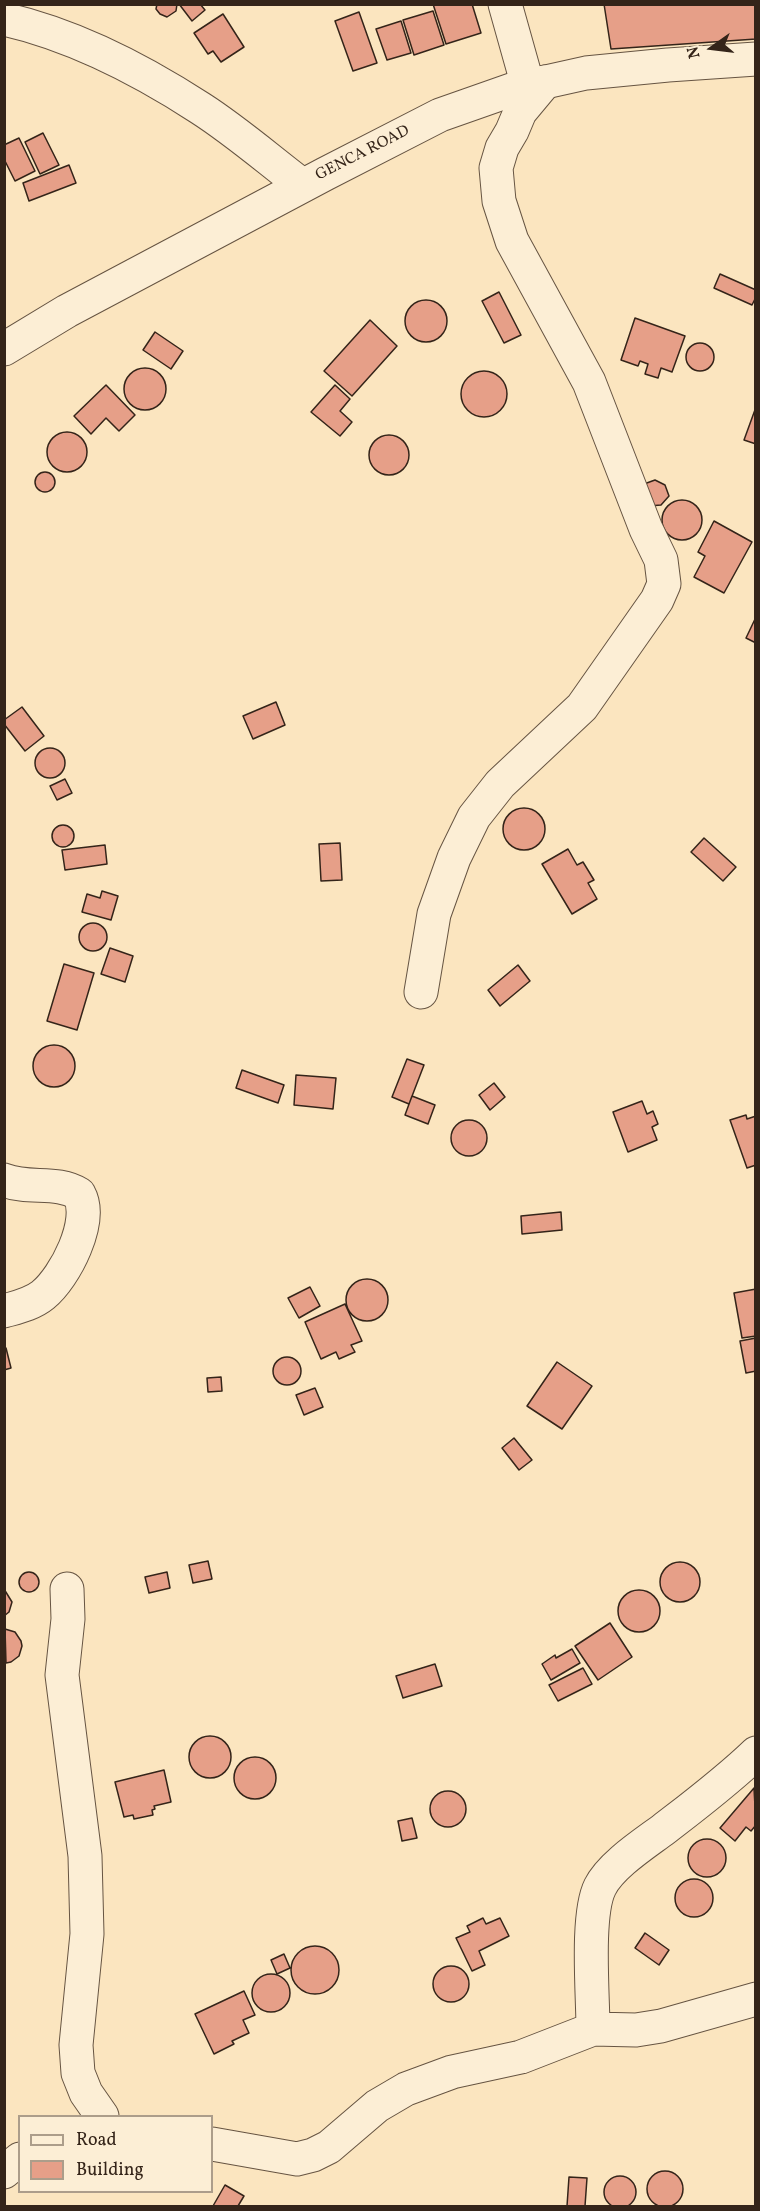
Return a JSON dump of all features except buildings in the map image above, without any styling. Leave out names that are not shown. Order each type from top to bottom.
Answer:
[{"type":"street","points":[[421,992],[434,914],[454,858],[474,817],[500,784],[582,707],[657,600],[664,584],[661,561],[646,529],[589,382],[512,241],[499,201],[496,168],[502,148],[519,112],[536,84],[504,4]]},
{"type":"street","points":[[4,19],[35,26],[130,66],[201,109],[302,185]]},
{"type":"street","name":"GENCA ROAD","points":[[4,349],[67,311],[302,185],[440,115],[514,89],[586,73],[756,59]]},
{"type":"street","points":[[4,1180],[24,1186],[71,1189],[79,1194],[84,1211],[77,1242],[58,1279],[44,1295],[30,1304],[4,1311]]},
{"type":"street","points":[[67,1589],[68,1618],[62,1675],[84,1856],[87,1934],[76,2045],[78,2073],[86,2093],[101,2115]]},
{"type":"street","points":[[593,2029],[592,1949],[594,1909],[600,1887],[618,1865],[715,1789],[756,1753]]},
{"type":"street","points":[[213,2144],[297,2158],[313,2156],[329,2147],[377,2106],[406,2089],[452,2072],[520,2057],[593,2029],[636,2030],[662,2026],[756,1999]]},
{"type":"street","points":[[4,2172],[18,2161]]}]
